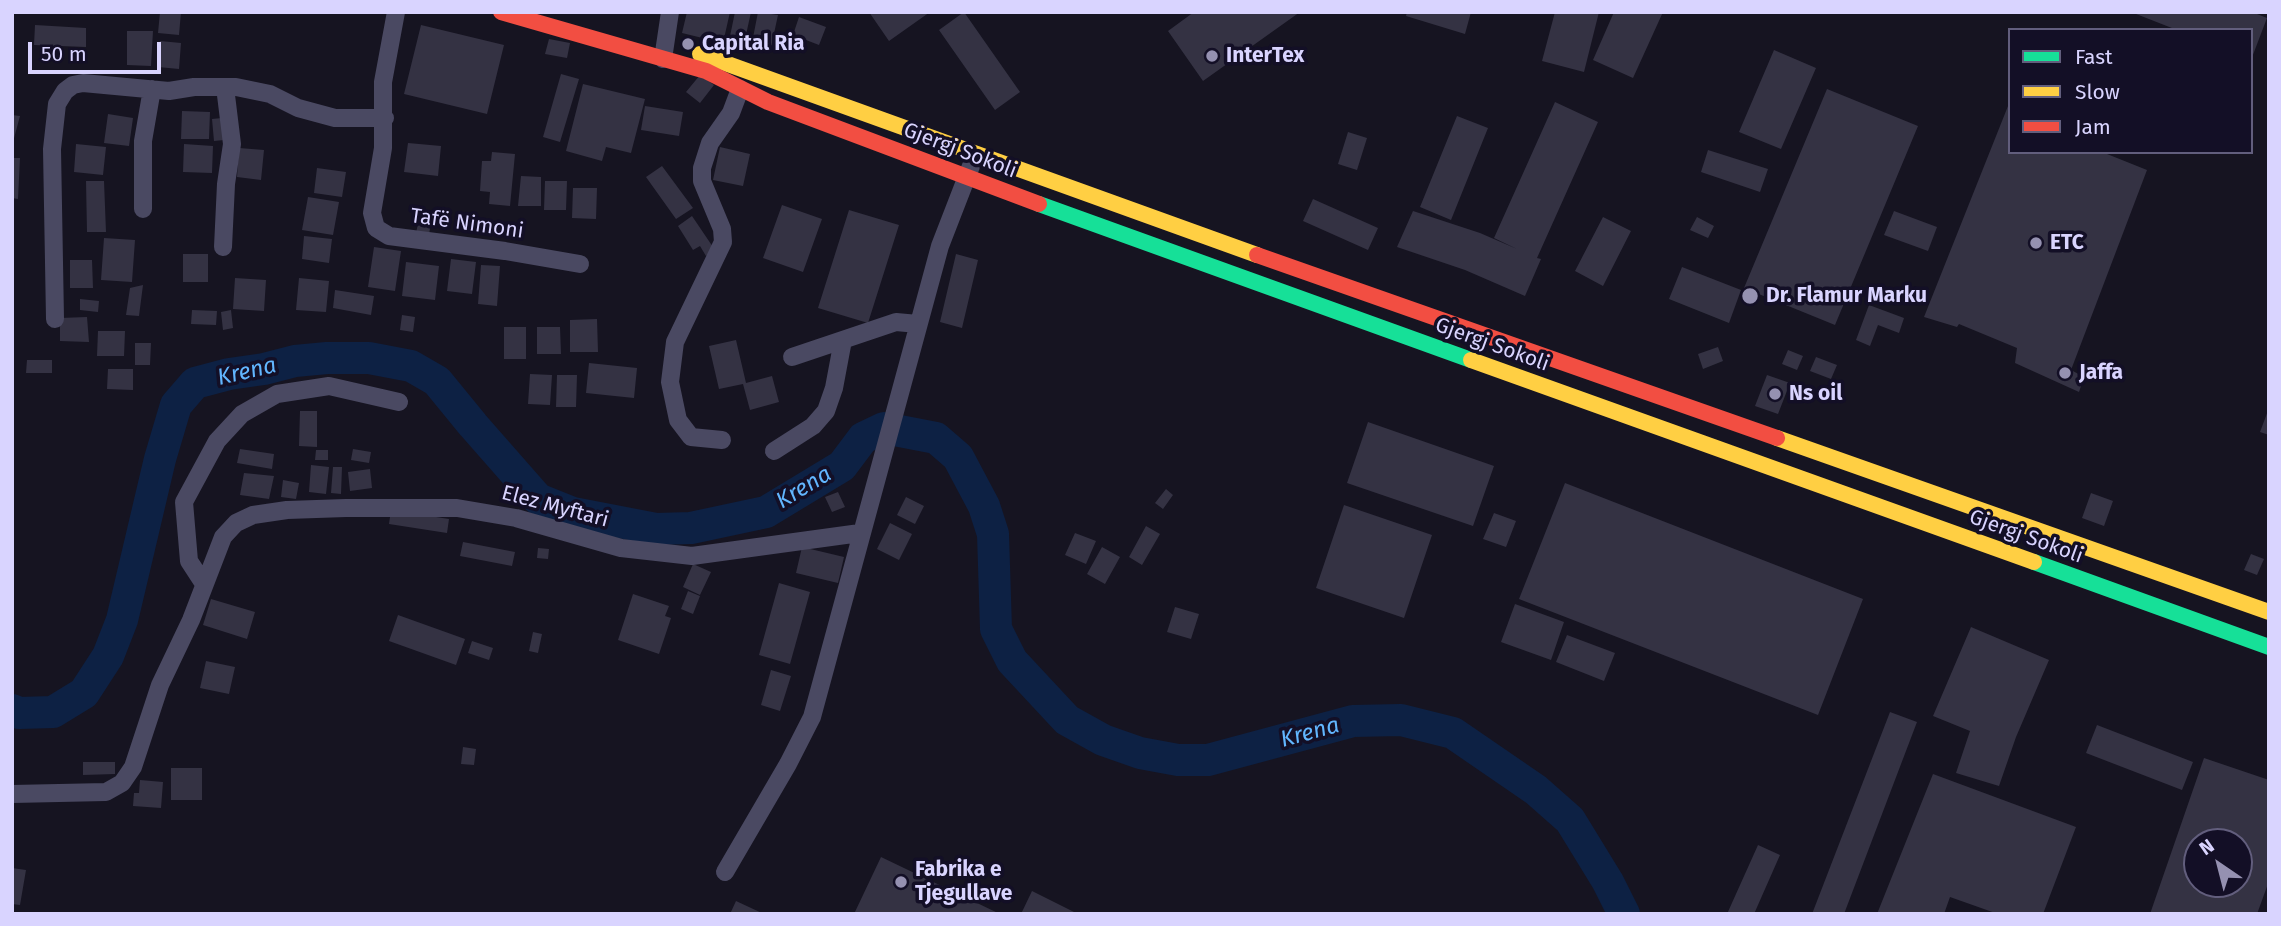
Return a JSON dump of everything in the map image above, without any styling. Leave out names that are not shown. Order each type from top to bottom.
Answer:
[{"type":"main road","points":[[501,12],[710,65]]},
{"type":"main road","points":[[549,12],[665,52]]},
{"type":"main road","name":"Gjergj Sokoli","points":[[710,65],[740,89],[768,102],[2269,647]]},
{"type":"main road","name":"Gjergj Sokoli","points":[[710,65],[976,153],[1254,254],[2269,612]]},
{"type":"street","name":"Tafë Nimoni","points":[[396,12],[383,82],[383,148],[372,213],[376,228],[388,236],[580,264]]},
{"type":"street","points":[[665,52],[670,12]]},
{"type":"street","points":[[55,319],[52,149],[58,104],[65,91],[73,85],[83,83],[170,91],[194,87],[225,87],[270,94],[298,108],[335,118],[385,118]]},
{"type":"street","points":[[223,247],[232,144],[225,87]]},
{"type":"street","points":[[142,209],[144,141],[152,89]]},
{"type":"street","points":[[722,440],[691,437],[678,420],[670,382],[675,342],[723,242],[722,229],[702,181],[702,168],[710,143],[732,113],[740,89]]},
{"type":"street","points":[[725,872],[812,717],[940,246],[976,153]]},
{"type":"street","points":[[792,356],[895,323],[918,324]]},
{"type":"street","points":[[774,451],[813,426],[826,411],[834,388],[844,340]]},
{"type":"street","points":[[204,584],[189,561],[184,502],[217,441],[242,414],[278,394],[329,386],[399,402]]},
{"type":"street","name":"Elez Myftari","points":[[12,794],[106,792],[122,783],[132,767],[160,685],[191,620],[223,537],[236,523],[253,515],[287,510],[400,506],[457,508],[516,518],[621,548],[692,556],[860,533]]},
{"type":"building","points":[[160,12],[181,12],[179,35],[158,33]]},
{"type":"building","points":[[687,12],[730,12],[723,43],[682,33]]},
{"type":"building","points":[[735,12],[751,12],[744,44],[729,41]]},
{"type":"building","points":[[758,12],[778,15],[770,52],[751,48]]},
{"type":"building","points":[[869,12],[930,12],[889,41]]},
{"type":"building","points":[[964,12],[1020,92],[995,110],[939,30]]},
{"type":"building","name":"InterTex","points":[[1194,12],[1300,12],[1203,81],[1168,31]]},
{"type":"building","points":[[1407,12],[1471,12],[1465,34],[1406,16]]},
{"type":"building","points":[[1555,12],[1599,12],[1584,72],[1542,61]]},
{"type":"building","points":[[1614,12],[1663,12],[1633,78],[1593,60]]},
{"type":"building","points":[[2131,12],[2252,12],[2267,18],[2253,55],[2253,28],[2172,28]]},
{"type":"building","points":[[799,17],[826,27],[819,45],[793,35]]},
{"type":"building","points":[[35,25],[86,28],[86,47],[34,45]]},
{"type":"building","points":[[421,25],[504,45],[487,114],[404,94]]},
{"type":"building","points":[[127,31],[153,31],[151,66],[127,65]]},
{"type":"building","points":[[549,39],[570,43],[567,58],[545,54]]},
{"type":"building","points":[[160,41],[181,43],[179,69],[158,67]]},
{"type":"building","points":[[1774,50],[1816,68],[1781,149],[1739,132]]},
{"type":"building","points":[[561,74],[579,79],[560,142],[543,137]]},
{"type":"building","points":[[700,75],[714,85],[700,103],[686,92]]},
{"type":"building","points":[[583,84],[645,99],[631,153],[606,147],[602,161],[566,151]]},
{"type":"building","points":[[1827,89],[1918,126],[1835,325],[1744,288]]},
{"type":"building","points":[[1555,102],[1598,122],[1537,258],[1541,259],[1525,296],[1465,270],[1397,247],[1413,211],[1480,233],[1517,249],[1494,238]]},
{"type":"building","points":[[645,106],[683,112],[679,136],[641,130]]},
{"type":"building","name":"ETC","points":[[2008,106],[2008,154],[2107,154],[2147,170],[2071,370],[2084,377],[2079,392],[2015,363],[2017,348],[1959,324],[1957,327],[1924,317]]},
{"type":"building","points":[[182,111],[210,112],[209,139],[181,139]]},
{"type":"building","points":[[108,114],[133,118],[129,146],[104,143]]},
{"type":"building","points":[[12,115],[20,116],[13,142],[12,142]]},
{"type":"building","points":[[1457,116],[1488,128],[1451,220],[1420,207]]},
{"type":"building","points":[[222,118],[224,140],[214,141],[212,119]]},
{"type":"building","points":[[1348,132],[1367,138],[1357,170],[1338,164]]},
{"type":"building","points":[[408,143],[441,146],[438,176],[404,172]]},
{"type":"building","points":[[76,144],[106,147],[103,175],[74,172]]},
{"type":"building","points":[[184,144],[213,146],[212,173],[183,172]]},
{"type":"building","points":[[720,147],[750,154],[743,186],[713,180]]},
{"type":"building","points":[[239,148],[264,150],[261,180],[237,177]]},
{"type":"building","points":[[1708,150],[1768,169],[1760,192],[1701,172]]},
{"type":"building","points":[[492,152],[515,154],[510,206],[489,204],[490,192],[480,191],[482,161],[491,161]]},
{"type":"building","points":[[12,158],[20,158],[18,199],[12,198]]},
{"type":"building","points":[[662,166],[693,208],[676,219],[646,177]]},
{"type":"building","points":[[317,168],[346,172],[342,197],[314,193]]},
{"type":"building","points":[[521,176],[541,177],[541,206],[518,206]]},
{"type":"building","points":[[86,181],[104,181],[106,232],[87,232]]},
{"type":"building","points":[[545,181],[567,181],[566,210],[544,210]]},
{"type":"building","points":[[573,188],[597,188],[596,219],[572,218]]},
{"type":"building","points":[[308,197],[339,202],[333,235],[302,230]]},
{"type":"building","points":[[1313,199],[1378,228],[1368,250],[1303,221]]},
{"type":"building","points":[[782,205],[822,219],[803,272],[763,258]]},
{"type":"building","points":[[849,210],[899,225],[868,323],[818,308]]},
{"type":"building","points":[[1894,211],[1937,227],[1928,251],[1884,235]]},
{"type":"building","points":[[692,216],[715,250],[706,256],[700,246],[693,250],[678,226]]},
{"type":"building","points":[[1603,217],[1631,231],[1603,286],[1575,271]]},
{"type":"building","points":[[1697,217],[1714,226],[1708,238],[1690,230]]},
{"type":"building","points":[[419,219],[431,221],[429,235],[416,233]]},
{"type":"building","points":[[304,236],[332,239],[329,263],[302,259]]},
{"type":"building","points":[[104,238],[135,240],[132,282],[101,280]]},
{"type":"building","points":[[374,247],[401,251],[395,291],[368,287]]},
{"type":"building","points":[[183,254],[208,254],[208,282],[183,282]]},
{"type":"building","points":[[956,254],[978,260],[962,328],[940,322]]},
{"type":"building","points":[[451,259],[476,262],[472,294],[447,291]]},
{"type":"building","points":[[70,260],[92,260],[93,288],[70,288]]},
{"type":"building","points":[[406,262],[439,266],[435,300],[402,296]]},
{"type":"building","points":[[481,265],[500,266],[497,306],[478,304]]},
{"type":"building","points":[[1682,267],[1741,290],[1729,323],[1669,299]]},
{"type":"building","points":[[235,278],[266,280],[264,311],[233,309]]},
{"type":"building","points":[[299,278],[329,281],[326,312],[296,310]]},
{"type":"building","points":[[143,285],[139,316],[126,315],[130,288]]},
{"type":"building","points":[[335,290],[374,296],[371,315],[333,308]]},
{"type":"building","points":[[80,299],[99,301],[98,312],[80,310]]},
{"type":"building","points":[[1869,305],[1904,318],[1899,333],[1878,325],[1870,346],[1856,340]]},
{"type":"building","points":[[192,310],[217,311],[216,325],[191,324]]},
{"type":"building","points":[[231,310],[233,328],[223,330],[221,312]]},
{"type":"building","points":[[402,315],[415,317],[413,332],[400,330]]},
{"type":"building","points":[[87,317],[89,342],[60,341],[60,318]]},
{"type":"building","points":[[597,319],[598,352],[570,352],[570,320]]},
{"type":"building","points":[[504,327],[526,327],[526,359],[504,359]]},
{"type":"building","points":[[537,327],[560,327],[561,354],[537,354]]},
{"type":"building","points":[[98,331],[125,331],[124,356],[97,356]]},
{"type":"building","points":[[736,340],[746,383],[772,376],[779,402],[750,410],[743,384],[719,389],[709,346]]},
{"type":"building","points":[[135,343],[151,343],[150,365],[135,365]]},
{"type":"building","points":[[1718,347],[1723,361],[1703,369],[1698,354]]},
{"type":"building","points":[[1788,350],[1803,356],[1797,370],[1782,364]]},
{"type":"building","points":[[1816,357],[1837,365],[1831,379],[1810,371]]},
{"type":"building","points":[[27,360],[52,360],[52,373],[26,373]]},
{"type":"building","points":[[589,363],[637,368],[634,398],[586,393]]},
{"type":"building","points":[[108,369],[133,369],[133,390],[107,389]]},
{"type":"building","points":[[530,374],[552,375],[550,405],[528,404]]},
{"type":"building","points":[[557,375],[577,375],[576,407],[556,407]]},
{"type":"building","points":[[1767,375],[1790,383],[1778,414],[1755,406]]},
{"type":"building","points":[[2269,408],[2269,435],[2260,432]]},
{"type":"building","points":[[300,411],[317,411],[317,447],[299,446]]},
{"type":"building","points":[[1368,422],[1494,466],[1473,526],[1347,483]]},
{"type":"building","points":[[240,449],[274,454],[272,469],[237,463]]},
{"type":"building","points":[[353,449],[371,452],[369,463],[351,460]]},
{"type":"building","points":[[316,450],[328,450],[328,460],[315,460]]},
{"type":"building","points":[[311,465],[329,467],[326,494],[309,492]]},
{"type":"building","points":[[333,467],[342,467],[341,494],[331,493]]},
{"type":"building","points":[[370,469],[372,488],[350,491],[348,472]]},
{"type":"building","points":[[244,473],[274,476],[269,499],[240,495]]},
{"type":"building","points":[[283,480],[299,483],[296,499],[281,497]]},
{"type":"building","points":[[1565,483],[1863,599],[1818,715],[1519,599]]},
{"type":"building","points":[[1166,489],[1173,495],[1163,509],[1155,503]]},
{"type":"building","points":[[838,492],[845,507],[832,512],[825,497]]},
{"type":"building","points":[[2091,493],[2113,501],[2104,526],[2082,518]]},
{"type":"building","points":[[906,497],[924,506],[915,524],[897,515]]},
{"type":"building","points":[[1344,505],[1432,535],[1404,618],[1316,588]]},
{"type":"building","points":[[391,510],[449,519],[447,533],[389,524]]},
{"type":"building","points":[[1494,513],[1516,521],[1506,547],[1483,539]]},
{"type":"building","points":[[890,523],[912,534],[899,560],[877,549]]},
{"type":"building","points":[[1146,526],[1160,534],[1142,565],[1129,557]]},
{"type":"building","points":[[1075,533],[1096,541],[1086,564],[1065,555]]},
{"type":"building","points":[[463,542],[515,552],[512,566],[460,556]]},
{"type":"building","points":[[802,547],[844,557],[838,583],[796,573]]},
{"type":"building","points":[[1102,547],[1120,557],[1105,584],[1087,574]]},
{"type":"building","points":[[538,548],[549,549],[548,559],[537,558]]},
{"type":"building","points":[[2251,554],[2264,559],[2257,575],[2244,570]]},
{"type":"building","points":[[693,564],[711,572],[700,595],[683,587]]},
{"type":"building","points":[[779,583],[810,592],[790,664],[759,655]]},
{"type":"building","points":[[688,591],[700,596],[693,614],[681,609]]},
{"type":"building","points":[[633,594],[669,606],[665,616],[671,618],[659,654],[618,640]]},
{"type":"building","points":[[211,599],[255,612],[247,639],[203,625]]},
{"type":"building","points":[[1515,604],[1564,622],[1551,660],[1501,642]]},
{"type":"building","points":[[1175,607],[1199,614],[1191,639],[1167,632]]},
{"type":"building","points":[[398,615],[465,639],[456,665],[389,641]]},
{"type":"building","points":[[1971,627],[2049,660],[2016,737],[1999,786],[1956,773],[1970,731],[1933,716]]},
{"type":"building","points":[[533,632],[542,634],[538,653],[529,651]]},
{"type":"building","points":[[1567,635],[1615,653],[1604,681],[1556,662]]},
{"type":"building","points":[[472,641],[493,648],[489,660],[468,653]]},
{"type":"building","points":[[206,661],[235,667],[229,694],[200,688]]},
{"type":"building","points":[[771,670],[791,676],[780,711],[761,705]]},
{"type":"building","points":[[1890,712],[1917,722],[1844,914],[1812,914]]},
{"type":"building","points":[[2097,725],[2193,762],[2182,790],[2086,753]]},
{"type":"building","points":[[463,747],[476,749],[474,765],[461,764]]},
{"type":"building","points":[[2204,758],[2269,780],[2269,881],[2257,914],[2150,914]]},
{"type":"building","points":[[83,762],[115,762],[115,774],[83,775]]},
{"type":"building","points":[[171,768],[202,768],[202,800],[171,800]]},
{"type":"building","points":[[1933,774],[2076,827],[2043,914],[1998,914],[1950,897],[1944,914],[1877,914]]},
{"type":"building","points":[[140,780],[163,782],[161,808],[133,806],[134,793],[139,793]]},
{"type":"building","points":[[1758,845],[1780,855],[1754,914],[1727,914]]},
{"type":"building","name":"Fabrika e Tjegullave","points":[[881,857],[1000,914],[854,914]]},
{"type":"building","points":[[12,868],[26,870],[20,905],[12,904]]},
{"type":"building","points":[[1032,891],[1078,914],[1021,914]]},
{"type":"building","points":[[736,901],[764,914],[730,914]]},
{"type":"waterway","name":"Krena","points":[[12,710],[19,713],[53,712],[84,693],[108,656],[122,620],[160,459],[176,405],[195,383],[295,361],[369,358],[411,366],[437,381],[538,499],[573,513],[656,529],[691,528],[766,512],[842,466],[863,438],[884,428],[936,438],[958,457],[984,506],[993,534],[996,629],[1012,661],[1067,720],[1103,740],[1140,753],[1178,760],[1208,760],[1353,721],[1401,720],[1453,733],[1536,790],[1570,820],[1624,914]]},
{"type":"traffic: fast","points":[[1039,204],[1471,360]]},
{"type":"traffic: fast","points":[[2034,562],[2269,647]]},
{"type":"traffic: slow","points":[[700,54],[1257,255]]},
{"type":"traffic: slow","points":[[1471,360],[2034,562]]},
{"type":"traffic: slow","points":[[1777,438],[2269,612]]},
{"type":"traffic: jam","points":[[501,12],[706,71],[768,102],[1039,204]]},
{"type":"traffic: jam","points":[[1257,255],[1777,438]]},
{"type":"place","name":"Capital Ria","points":[[688,44]]},
{"type":"place","name":"InterTex","points":[[1212,56]]},
{"type":"place","name":"ETC","points":[[2036,243]]},
{"type":"place","name":"Dr. Flamur Marku","points":[[1750,296]]},
{"type":"place","name":"Jaffa","points":[[2065,373]]},
{"type":"place","name":"Ns oil","points":[[1775,394]]},
{"type":"place","name":"Fabrika e Tjegullave","points":[[901,882]]}]
